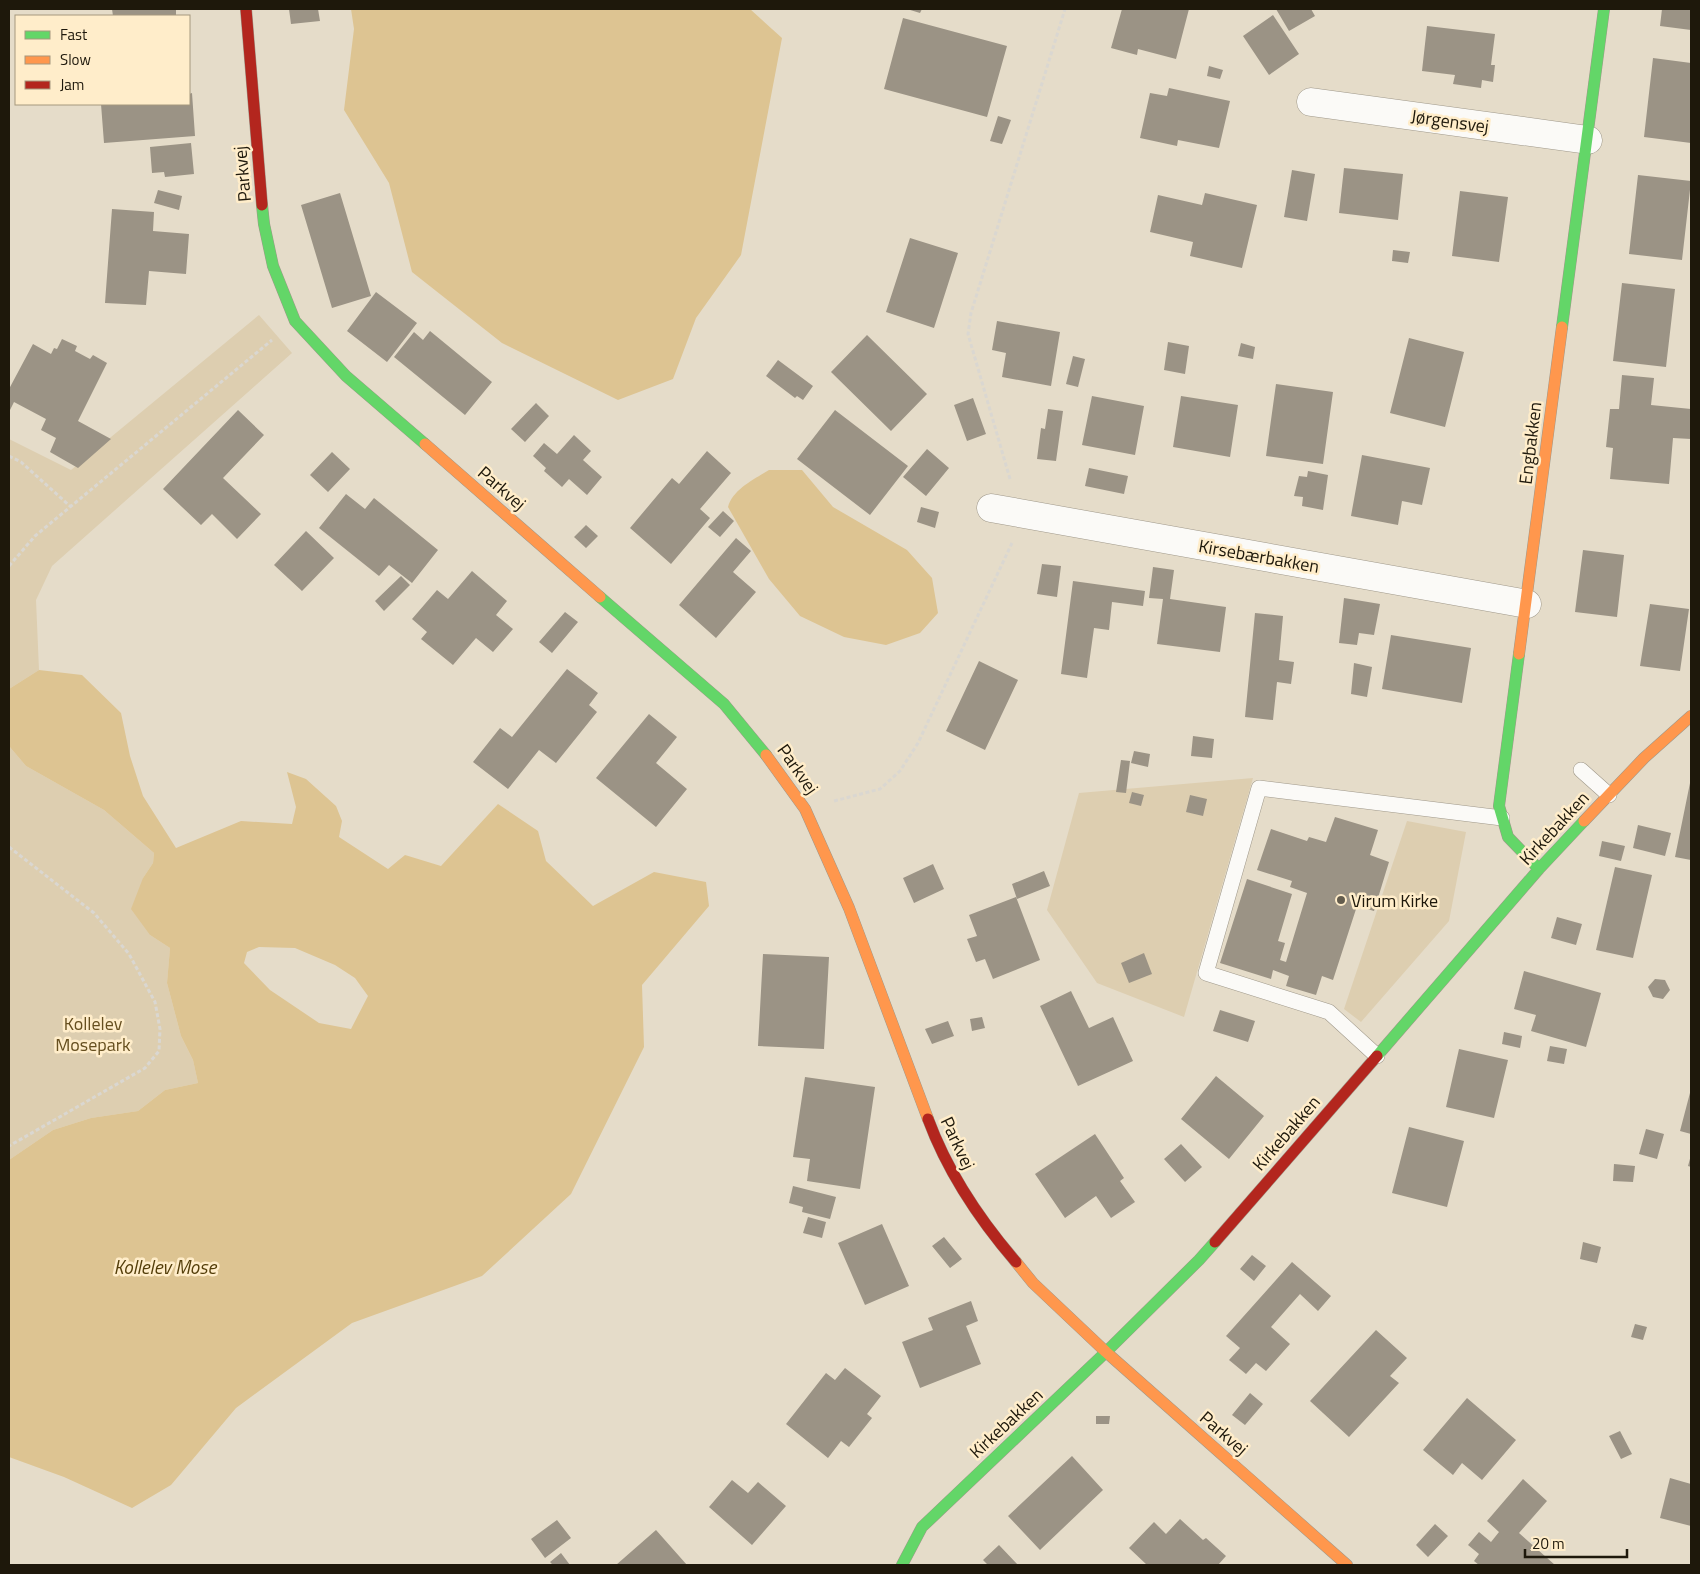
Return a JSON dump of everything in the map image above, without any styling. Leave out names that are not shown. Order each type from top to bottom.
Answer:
[{"type":"street","name":"Parkvej","points":[[246,9],[264,224],[273,266],[295,321],[346,376],[724,704],[769,758],[805,809],[849,908],[932,1130],[956,1180],[989,1231],[1033,1283],[1106,1352],[1347,1565]]},
{"type":"street","name":"Engbakken","points":[[1539,869],[1508,837],[1499,806],[1604,9]]},
{"type":"street","name":"Jørgensvej","points":[[1311,102],[1588,140]]},
{"type":"street","name":"Kirsebærbakken","points":[[991,508],[1527,604]]},
{"type":"street","name":"Kirkebakken","points":[[902,1565],[922,1528],[1199,1260],[1539,869],[1644,758],[1691,716]]},
{"type":"lane","points":[[1581,770],[1608,795]]},
{"type":"lane","points":[[1377,1056],[1329,1012],[1206,973],[1259,788],[1502,818]]},
{"type":"path","points":[[805,809],[880,789],[900,771],[918,742],[1013,540],[1020,513],[968,334],[971,313],[1065,9]]},
{"type":"path","points":[[9,566],[35,536],[295,321]]},
{"type":"path","points":[[9,456],[21,462],[71,507]]},
{"type":"path","points":[[9,847],[94,913],[129,954],[155,1002],[160,1029],[159,1051],[145,1068],[9,1146]]},
{"type":"green space","points":[[259,315],[292,353],[52,566],[36,600],[39,670],[9,689],[9,439],[71,470]]},
{"type":"green space","name":"Kollelev Mosepark","points":[[9,746],[26,766],[104,810],[154,853],[153,863],[143,878],[150,935],[170,948],[167,983],[181,1036],[193,1060],[198,1083],[165,1090],[138,1111],[91,1118],[53,1130],[9,1160]]},
{"type":"green space","points":[[1253,778],[1184,1017],[1097,983],[1047,910],[1079,793]]},
{"type":"green space","points":[[1407,821],[1466,832],[1449,921],[1361,1022],[1344,1009]]},
{"type":"water","points":[[351,9],[750,9],[782,38],[741,255],[696,318],[673,379],[618,400],[502,343],[412,272],[389,183],[344,110],[354,29]]},
{"type":"water","points":[[769,470],[802,470],[833,507],[907,550],[932,578],[938,613],[920,633],[886,645],[844,637],[800,616],[769,579],[728,507],[739,490]]},
{"type":"water","name":"Kollelev Mose","points":[[39,670],[82,675],[121,713],[130,756],[143,796],[176,848],[241,821],[292,824],[296,807],[287,772],[306,779],[336,806],[342,821],[339,837],[388,869],[405,855],[441,866],[498,804],[538,831],[546,861],[593,906],[654,872],[706,882],[709,906],[642,985],[644,1047],[571,1194],[482,1276],[352,1323],[236,1408],[171,1485],[132,1508],[64,1477],[9,1457],[9,1160],[53,1130],[91,1118],[138,1111],[165,1090],[198,1083],[193,1060],[181,1036],[167,983],[170,948],[150,935],[131,909],[143,878],[153,863],[154,853],[104,810],[26,766],[9,746],[9,689]],"holes":[[[259,947],[295,948],[335,965],[355,978],[368,996],[351,1029],[319,1023],[270,990],[244,963],[247,952]]]},
{"type":"building","points":[[112,9],[176,9],[176,15],[113,15]]},
{"type":"building","points":[[289,9],[318,9],[320,21],[291,24]]},
{"type":"building","points":[[907,9],[922,9],[920,13]]},
{"type":"building","points":[[1122,9],[1189,9],[1176,59],[1138,49],[1137,55],[1111,48]]},
{"type":"building","points":[[1276,9],[1311,9],[1315,16],[1289,31]]},
{"type":"building","points":[[1662,9],[1691,9],[1691,30],[1660,26]]},
{"type":"building","points":[[1273,15],[1299,54],[1269,75],[1243,36]]},
{"type":"building","points":[[903,18],[1007,46],[987,117],[884,89]]},
{"type":"building","points":[[1427,26],[1495,34],[1491,65],[1495,65],[1493,82],[1482,80],[1481,88],[1453,84],[1455,75],[1422,71]]},
{"type":"building","points":[[1653,58],[1691,63],[1691,143],[1644,137]]},
{"type":"building","points":[[1209,66],[1223,70],[1220,79],[1207,76]]},
{"type":"building","points":[[1169,88],[1230,101],[1219,148],[1178,140],[1177,146],[1140,138],[1150,93],[1167,96]]},
{"type":"building","points":[[192,93],[195,136],[104,143],[101,105],[190,105],[190,94]]},
{"type":"building","points":[[998,116],[1011,120],[1002,144],[990,141]]},
{"type":"building","points":[[191,143],[194,174],[165,177],[164,172],[152,173],[150,147]]},
{"type":"building","points":[[1344,168],[1403,174],[1398,220],[1339,213]]},
{"type":"building","points":[[1292,170],[1315,174],[1307,221],[1284,217]]},
{"type":"building","points":[[1638,175],[1691,181],[1682,260],[1629,254]]},
{"type":"building","points":[[158,190],[182,196],[179,210],[154,203]]},
{"type":"building","points":[[1460,191],[1508,197],[1499,262],[1452,256]]},
{"type":"building","points":[[340,193],[371,296],[332,308],[301,205]]},
{"type":"building","points":[[1205,193],[1257,205],[1242,268],[1190,256],[1193,242],[1150,232],[1158,195],[1202,205]]},
{"type":"building","points":[[112,209],[154,212],[153,231],[189,234],[186,274],[149,271],[146,305],[105,303]]},
{"type":"building","points":[[910,238],[958,253],[934,328],[886,312]]},
{"type":"building","points":[[1393,250],[1410,252],[1408,263],[1392,261]]},
{"type":"building","points":[[1622,283],[1675,289],[1666,367],[1613,361]]},
{"type":"building","points":[[376,292],[417,323],[387,362],[347,331]]},
{"type":"building","points":[[997,321],[1060,332],[1051,386],[1002,377],[1006,353],[992,350]]},
{"type":"building","points":[[430,331],[492,382],[465,415],[394,357],[414,332],[423,340]]},
{"type":"building","points":[[867,335],[927,394],[891,431],[831,372]]},
{"type":"building","points":[[1409,338],[1464,352],[1445,427],[1390,413]]},
{"type":"building","points":[[62,339],[77,346],[75,351],[90,359],[93,355],[107,363],[78,421],[111,439],[78,468],[50,452],[56,438],[41,430],[46,419],[14,402],[9,412],[9,389],[33,344],[51,354],[54,348],[57,349]]},
{"type":"building","points":[[1168,342],[1189,346],[1185,374],[1164,370]]},
{"type":"building","points":[[1241,343],[1255,347],[1253,359],[1238,356]]},
{"type":"building","points":[[1073,356],[1085,359],[1078,387],[1066,384]]},
{"type":"building","points":[[778,360],[813,386],[803,400],[797,396],[795,398],[766,376]]},
{"type":"building","points":[[1622,375],[1654,378],[1651,405],[1691,409],[1691,439],[1673,438],[1669,484],[1610,479],[1613,448],[1606,447],[1610,409],[1619,409]]},
{"type":"building","points":[[1276,384],[1333,392],[1323,464],[1266,456]]},
{"type":"building","points":[[1092,396],[1144,406],[1135,455],[1082,445]]},
{"type":"building","points":[[1181,396],[1238,405],[1230,457],[1173,447]]},
{"type":"building","points":[[973,398],[986,434],[967,441],[954,405]]},
{"type":"building","points":[[536,403],[549,416],[525,442],[511,429]]},
{"type":"building","points":[[1048,409],[1063,411],[1056,461],[1037,459],[1041,428],[1045,429]]},
{"type":"building","points":[[238,410],[264,435],[223,478],[261,514],[237,539],[212,514],[201,525],[163,489]]},
{"type":"building","points":[[835,410],[908,466],[870,515],[797,459]]},
{"type":"building","points":[[574,435],[591,451],[583,460],[602,477],[587,495],[569,479],[562,487],[544,471],[546,468],[533,456],[544,443],[557,454]]},
{"type":"building","points":[[927,449],[949,468],[926,496],[903,477]]},
{"type":"building","points":[[707,451],[731,473],[700,509],[710,518],[671,564],[630,528],[672,478],[679,484]]},
{"type":"building","points":[[332,452],[350,469],[328,492],[310,475]]},
{"type":"building","points":[[1362,455],[1430,468],[1422,505],[1402,501],[1398,525],[1351,516]]},
{"type":"building","points":[[1089,468],[1128,476],[1124,494],[1085,486]]},
{"type":"building","points":[[1308,471],[1328,475],[1323,510],[1302,506],[1303,497],[1294,496],[1299,476],[1307,477]]},
{"type":"building","points":[[346,494],[365,509],[374,498],[438,550],[412,583],[389,565],[379,576],[319,528]]},
{"type":"building","points":[[921,507],[939,512],[935,528],[917,522]]},
{"type":"building","points":[[723,511],[734,521],[720,537],[708,527]]},
{"type":"building","points":[[586,525],[598,536],[586,548],[574,537]]},
{"type":"building","points":[[306,531],[334,558],[302,591],[274,565]]},
{"type":"building","points":[[736,538],[751,551],[733,572],[756,592],[716,638],[679,605]]},
{"type":"building","points":[[1583,550],[1624,555],[1617,617],[1575,612]]},
{"type":"building","points":[[1042,564],[1061,566],[1057,597],[1037,594]]},
{"type":"building","points":[[1153,567],[1174,570],[1170,599],[1226,607],[1220,652],[1157,644],[1163,599],[1149,598]]},
{"type":"building","points":[[472,571],[507,601],[496,615],[513,629],[493,652],[476,638],[453,665],[421,639],[427,632],[412,619],[437,590],[448,599]]},
{"type":"building","points":[[401,576],[410,585],[384,611],[375,601]]},
{"type":"building","points":[[1073,581],[1145,591],[1143,606],[1112,602],[1109,630],[1094,628],[1087,678],[1061,674]]},
{"type":"building","points":[[1344,598],[1380,604],[1374,635],[1359,633],[1357,645],[1339,643]]},
{"type":"building","points":[[1650,604],[1689,609],[1680,671],[1640,666]]},
{"type":"building","points":[[565,612],[578,622],[552,653],[539,642]]},
{"type":"building","points":[[1255,613],[1283,616],[1279,660],[1294,662],[1291,684],[1277,682],[1273,720],[1245,717]]},
{"type":"building","points":[[1391,635],[1471,648],[1462,703],[1382,689]]},
{"type":"building","points":[[979,661],[1018,680],[985,750],[946,731]]},
{"type":"building","points":[[1354,663],[1372,667],[1367,697],[1351,694]]},
{"type":"building","points":[[567,669],[598,693],[589,705],[597,712],[556,763],[539,750],[508,789],[473,762],[500,728],[512,737]]},
{"type":"building","points":[[649,714],[677,737],[656,763],[687,789],[656,827],[596,778]]},
{"type":"building","points":[[1193,736],[1214,739],[1212,758],[1191,756]]},
{"type":"building","points":[[1134,751],[1150,754],[1148,767],[1131,763]]},
{"type":"building","points":[[1121,760],[1130,761],[1126,793],[1116,792]]},
{"type":"building","points":[[1691,783],[1691,860],[1675,857]]},
{"type":"building","points":[[1132,792],[1144,795],[1141,806],[1129,803]]},
{"type":"building","points":[[1190,795],[1207,799],[1203,816],[1186,812]]},
{"type":"building","name":"Virum Kirke","points":[[1335,817],[1378,830],[1370,855],[1389,862],[1374,911],[1357,906],[1333,980],[1322,976],[1316,995],[1286,986],[1289,976],[1273,970],[1271,979],[1220,963],[1247,879],[1292,894],[1278,941],[1285,943],[1280,960],[1286,962],[1307,893],[1290,887],[1292,881],[1257,870],[1271,829],[1307,841],[1309,837],[1326,842]]},
{"type":"building","points":[[1638,825],[1671,833],[1665,856],[1633,848]]},
{"type":"building","points":[[1602,841],[1625,846],[1621,861],[1599,856]]},
{"type":"building","points":[[933,864],[944,889],[914,903],[903,878]]},
{"type":"building","points":[[1615,867],[1652,875],[1633,958],[1596,950]]},
{"type":"building","points":[[1044,871],[1050,886],[1017,899],[1012,884]]},
{"type":"building","points":[[1016,897],[1040,960],[993,979],[985,959],[976,962],[967,939],[977,936],[969,915]]},
{"type":"building","points":[[1557,917],[1582,924],[1576,945],[1551,938]]},
{"type":"building","points":[[1144,953],[1152,974],[1129,983],[1121,963]]},
{"type":"building","points":[[763,954],[829,957],[824,1049],[758,1046]]},
{"type":"building","points":[[1524,971],[1601,993],[1586,1047],[1531,1031],[1536,1015],[1514,1009]]},
{"type":"building","points":[[1655,979],[1665,980],[1670,990],[1663,999],[1653,997],[1648,987]]},
{"type":"building","points":[[1071,991],[1089,1028],[1113,1017],[1133,1061],[1078,1086],[1040,1006]]},
{"type":"building","points":[[1220,1010],[1255,1021],[1248,1042],[1213,1031]]},
{"type":"building","points":[[982,1017],[985,1028],[972,1031],[970,1019]]},
{"type":"building","points":[[948,1021],[954,1036],[932,1044],[925,1029]]},
{"type":"building","points":[[1504,1032],[1522,1036],[1520,1048],[1502,1044]]},
{"type":"building","points":[[1550,1046],[1567,1049],[1564,1064],[1547,1061]]},
{"type":"building","points":[[1459,1049],[1508,1060],[1494,1118],[1446,1107]]},
{"type":"building","points":[[1216,1076],[1264,1116],[1229,1159],[1181,1119]]},
{"type":"building","points":[[805,1077],[875,1087],[860,1189],[807,1181],[810,1159],[793,1157]]},
{"type":"building","points":[[1691,1089],[1691,1134],[1680,1131]]},
{"type":"building","points":[[1409,1127],[1464,1141],[1447,1207],[1392,1193]]},
{"type":"building","points":[[1646,1129],[1664,1134],[1657,1159],[1639,1154]]},
{"type":"building","points":[[1095,1134],[1124,1178],[1120,1181],[1135,1202],[1111,1218],[1096,1196],[1065,1218],[1035,1174]]},
{"type":"building","points":[[1181,1144],[1202,1167],[1185,1182],[1164,1159]]},
{"type":"building","points":[[1691,1155],[1691,1167],[1688,1166]]},
{"type":"building","points":[[1614,1164],[1635,1166],[1633,1182],[1613,1181]]},
{"type":"building","points":[[793,1186],[836,1197],[830,1219],[802,1212],[803,1207],[789,1203]]},
{"type":"building","points":[[808,1217],[826,1222],[822,1238],[803,1233]]},
{"type":"building","points":[[882,1224],[909,1286],[865,1305],[838,1243]]},
{"type":"building","points":[[944,1237],[962,1259],[950,1268],[932,1246]]},
{"type":"building","points":[[1583,1242],[1601,1247],[1597,1263],[1580,1259]]},
{"type":"building","points":[[1252,1255],[1266,1266],[1254,1281],[1240,1269]]},
{"type":"building","points":[[1292,1262],[1331,1296],[1318,1311],[1300,1294],[1271,1327],[1290,1344],[1266,1371],[1256,1363],[1246,1374],[1229,1360],[1240,1348],[1226,1336]]},
{"type":"building","points":[[971,1301],[978,1321],[966,1326],[981,1364],[920,1388],[902,1342],[933,1330],[928,1318]]},
{"type":"building","points":[[1635,1324],[1647,1327],[1643,1340],[1631,1337]]},
{"type":"building","points":[[1376,1330],[1407,1358],[1390,1376],[1399,1383],[1349,1437],[1310,1401]]},
{"type":"building","points":[[845,1368],[881,1396],[867,1414],[872,1418],[849,1447],[841,1441],[828,1458],[786,1424],[826,1373],[835,1380]]},
{"type":"building","points":[[1250,1393],[1263,1404],[1245,1425],[1232,1415]]},
{"type":"building","points":[[1467,1398],[1516,1440],[1482,1480],[1462,1463],[1453,1475],[1423,1450]]},
{"type":"building","points":[[1096,1416],[1110,1416],[1109,1424],[1096,1424]]},
{"type":"building","points":[[1620,1431],[1632,1454],[1621,1459],[1609,1436]]},
{"type":"building","points":[[1072,1456],[1103,1490],[1040,1550],[1008,1516]]},
{"type":"building","points":[[1670,1478],[1691,1484],[1691,1526],[1660,1518]]},
{"type":"building","points":[[1523,1479],[1547,1501],[1519,1533],[1555,1565],[1479,1565],[1474,1561],[1479,1554],[1468,1545],[1479,1532],[1491,1542],[1499,1532],[1487,1521]]},
{"type":"building","points":[[732,1480],[748,1493],[758,1482],[786,1506],[752,1545],[709,1507]]},
{"type":"building","points":[[1180,1519],[1203,1540],[1206,1538],[1226,1556],[1218,1565],[1147,1565],[1129,1548],[1154,1522],[1166,1534]]},
{"type":"building","points":[[557,1520],[571,1538],[545,1558],[531,1539]]},
{"type":"building","points":[[1435,1524],[1448,1536],[1428,1557],[1416,1545]]},
{"type":"building","points":[[656,1530],[687,1565],[616,1565]]},
{"type":"building","points":[[999,1545],[1018,1565],[988,1565],[983,1560]]},
{"type":"building","points":[[561,1553],[570,1565],[553,1565],[550,1562]]},
{"type":"traffic: fast","points":[[1562,327],[1604,9]]},
{"type":"traffic: fast","points":[[262,205],[273,266],[295,321],[346,376],[425,444]]},
{"type":"traffic: fast","points":[[600,597],[724,704],[766,755]]},
{"type":"traffic: fast","points":[[1519,654],[1499,806],[1508,837],[1539,869]]},
{"type":"traffic: fast","points":[[1377,1056],[1539,869],[1584,821]]},
{"type":"traffic: fast","points":[[902,1565],[922,1527],[1106,1352],[1215,1242]]},
{"type":"traffic: slow","points":[[1519,654],[1562,327]]},
{"type":"traffic: slow","points":[[425,444],[600,597]]},
{"type":"traffic: slow","points":[[1584,821],[1644,758],[1691,716]]},
{"type":"traffic: slow","points":[[766,755],[805,809],[849,908],[928,1119]]},
{"type":"traffic: slow","points":[[1016,1262],[1033,1283],[1106,1352],[1347,1565]]},
{"type":"traffic: jam","points":[[246,9],[262,205]]},
{"type":"traffic: jam","points":[[1215,1242],[1377,1056]]},
{"type":"traffic: jam","points":[[928,1119],[945,1158],[966,1195],[989,1229],[1016,1262]]},
{"type":"place","name":"Virum Kirke","points":[[1341,900]]}]
